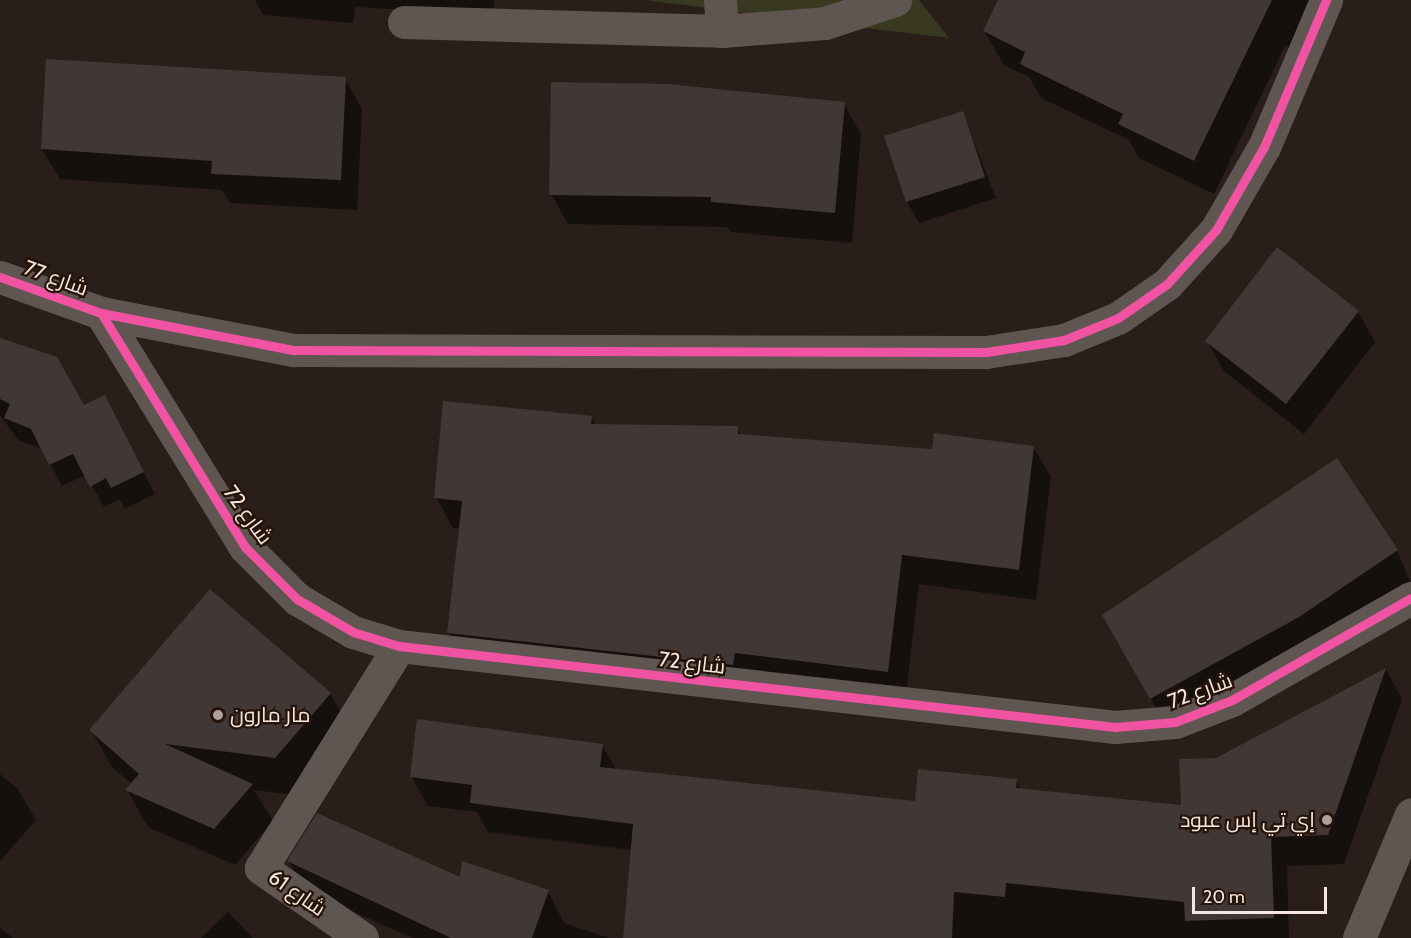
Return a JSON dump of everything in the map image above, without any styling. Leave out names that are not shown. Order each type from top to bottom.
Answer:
[{"type":"street","points":[[404,22],[721,16],[825,23],[895,0]]},
{"type":"street","name":"شارع 77","points":[[0,277],[101,313],[294,350],[986,352],[1064,340],[1118,318],[1167,285],[1216,230],[1264,147],[1326,0]]},
{"type":"street","name":"شارع 72","points":[[101,313],[245,547],[297,599],[353,632],[399,646],[1115,727],[1175,722],[1232,700],[1411,598]]},
{"type":"street","name":"شارع 61","points":[[362,938],[261,868],[399,646]]},
{"type":"street","points":[[1359,938],[1411,814]]},
{"type":"shaded area","points":[[645,0],[919,0],[949,38],[776,17]]},
{"type":"building","points":[[998,0],[1272,0],[1194,161],[1118,124],[1123,114],[1020,64],[1025,52],[983,31]]},
{"type":"building","points":[[46,59],[346,77],[341,180],[211,174],[212,161],[41,149]]},
{"type":"building","points":[[551,82],[668,84],[845,102],[835,213],[711,202],[711,197],[549,195]]},
{"type":"building","points":[[963,111],[985,177],[906,202],[884,136]]},
{"type":"building","points":[[1277,247],[1359,311],[1286,404],[1205,341]]},
{"type":"building","points":[[0,338],[57,357],[84,405],[105,395],[144,472],[111,488],[106,478],[90,487],[73,454],[49,465],[31,429],[4,418],[10,404],[0,399]]},
{"type":"building","points":[[443,401],[592,416],[591,424],[738,426],[738,434],[932,449],[934,433],[1034,446],[1019,570],[902,555],[888,672],[735,653],[733,665],[447,633],[462,501],[434,498]]},
{"type":"building","points":[[1337,458],[1398,550],[1299,617],[1150,699],[1102,615]]},
{"type":"building","points":[[210,589],[331,693],[275,758],[165,744],[253,784],[214,829],[125,790],[139,774],[89,730]]},
{"type":"building","points":[[1386,668],[1328,835],[1271,837],[1274,918],[1185,921],[1184,902],[1006,883],[1005,897],[954,892],[952,938],[623,938],[633,824],[470,803],[472,785],[410,777],[417,719],[603,744],[600,767],[915,801],[918,769],[1017,779],[1016,788],[1181,805],[1179,759],[1216,758]]},
{"type":"building","points":[[317,813],[460,877],[462,861],[549,890],[532,938],[451,938],[287,861]]},
{"type":"cycle path","points":[[0,277],[101,313],[294,350],[986,352],[1064,340],[1118,318],[1167,284],[1216,230],[1264,147],[1326,0]]},
{"type":"cycle path","points":[[101,313],[245,547],[297,599],[353,632],[399,646],[1115,727],[1175,722],[1232,700],[1411,598]]},
{"type":"place","name":"مار مارون","points":[[218,715]]},
{"type":"place","name":"إي تي إس عبود","points":[[1327,820]]}]
